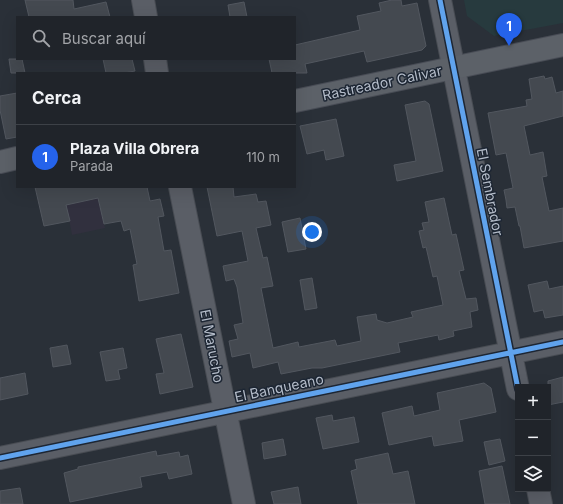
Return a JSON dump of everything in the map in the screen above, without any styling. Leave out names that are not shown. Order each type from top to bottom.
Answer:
[{"type":"main road","name":"Rastreador Calivar","points":[[296,101],[563,45]]},
{"type":"main road","points":[[0,162],[16,158]]},
{"type":"street","points":[[143,0],[146,16]]},
{"type":"street","name":"El Sembrador","points":[[440,0],[517,384]]},
{"type":"street","points":[[155,60],[158,72]]},
{"type":"street","name":"El Marucho","points":[[180,188],[244,504]]},
{"type":"street","name":"El Banqueano","points":[[0,458],[563,342]]},
{"type":"street","points":[[539,492],[541,504]]},
{"type":"shaded area","points":[[63,188],[96,188],[105,228],[72,235]]},
{"type":"green space","points":[[464,0],[563,0],[563,23],[494,36],[467,16]]},
{"type":"building","points":[[25,0],[73,0],[74,9],[106,2],[110,16],[29,16]]},
{"type":"building","points":[[392,0],[401,0],[402,6],[417,3],[426,46],[422,50],[367,62],[364,51],[305,64],[307,73],[272,72],[269,60],[296,60],[296,45],[360,30],[357,16],[381,11],[379,3]]},
{"type":"building","points":[[244,2],[247,16],[230,16],[228,5]]},
{"type":"building","points":[[9,59],[22,60],[25,72],[11,73]]},
{"type":"building","points":[[103,60],[132,60],[135,71],[130,72],[106,72]]},
{"type":"building","points":[[544,76],[545,79],[552,77],[556,93],[563,91],[563,116],[524,126],[530,155],[543,152],[547,176],[542,177],[549,211],[563,208],[563,241],[524,248],[515,207],[507,208],[504,190],[513,188],[506,153],[496,155],[488,113],[527,106],[526,100],[532,99],[529,79]]},
{"type":"building","points":[[16,93],[16,137],[6,139],[0,110],[0,96]]},
{"type":"building","points":[[425,101],[429,104],[443,171],[397,181],[394,165],[416,161],[405,105]]},
{"type":"building","points":[[336,119],[344,156],[326,160],[324,150],[307,154],[300,126]]},
{"type":"building","points":[[35,188],[147,188],[150,201],[160,199],[164,216],[158,217],[164,251],[171,250],[179,293],[139,301],[133,265],[137,264],[130,229],[124,231],[121,221],[104,224],[98,198],[66,205],[70,221],[44,226]]},
{"type":"building","points":[[207,188],[233,188],[234,197],[256,194],[258,202],[266,201],[271,225],[256,228],[263,258],[267,257],[273,286],[261,288],[273,348],[298,342],[299,347],[335,340],[337,346],[361,341],[357,317],[376,314],[377,320],[387,323],[413,317],[411,312],[443,305],[437,276],[433,277],[426,247],[423,248],[419,231],[424,230],[422,223],[429,222],[425,202],[444,198],[452,235],[456,234],[464,270],[459,271],[466,299],[476,298],[478,310],[470,312],[472,327],[453,331],[454,336],[439,340],[438,335],[398,343],[400,352],[322,368],[312,368],[281,374],[278,362],[253,368],[250,353],[232,357],[229,341],[238,339],[234,325],[243,323],[237,287],[234,279],[226,281],[223,266],[248,261],[242,231],[217,236]]},
{"type":"building","points":[[300,218],[306,249],[288,252],[282,222]]},
{"type":"building","points":[[312,278],[317,308],[305,310],[300,280]]},
{"type":"building","points":[[547,281],[549,289],[563,286],[563,315],[545,318],[543,310],[534,312],[528,285]]},
{"type":"building","points":[[181,334],[193,387],[160,394],[156,374],[164,373],[156,339]]},
{"type":"building","points":[[67,345],[71,364],[53,367],[50,348]]},
{"type":"building","points":[[123,348],[127,368],[118,370],[120,379],[106,381],[100,352]]},
{"type":"building","points":[[25,373],[28,394],[0,400],[0,378]]},
{"type":"building","points":[[563,377],[563,402],[551,404],[551,384],[548,384],[548,381]]},
{"type":"building","points":[[484,383],[491,388],[496,412],[459,420],[463,441],[434,446],[432,436],[389,445],[382,413],[412,406],[414,416],[440,410],[437,393]]},
{"type":"building","points":[[332,415],[333,421],[354,417],[359,442],[323,449],[316,418]]},
{"type":"building","points":[[283,439],[286,455],[264,459],[262,443]]},
{"type":"building","points":[[500,439],[505,461],[489,465],[484,442]]},
{"type":"building","points":[[156,451],[157,456],[179,452],[180,457],[188,455],[192,474],[169,479],[167,472],[140,477],[142,487],[70,502],[64,473],[78,469],[78,467]]},
{"type":"building","points":[[388,453],[393,474],[408,471],[415,504],[358,504],[351,471],[357,469],[355,460]]},
{"type":"building","points":[[502,466],[510,504],[485,504],[479,471]]},
{"type":"building","points":[[298,487],[301,504],[274,504],[271,492]]},
{"type":"building","points":[[20,488],[23,504],[0,504],[0,491]]},
{"type":"cycle path","points":[[440,0],[517,384]]},
{"type":"cycle path","points":[[0,458],[563,342]]},
{"type":"place","name":"Plaza Villa Obrera","points":[[509,46]]}]
